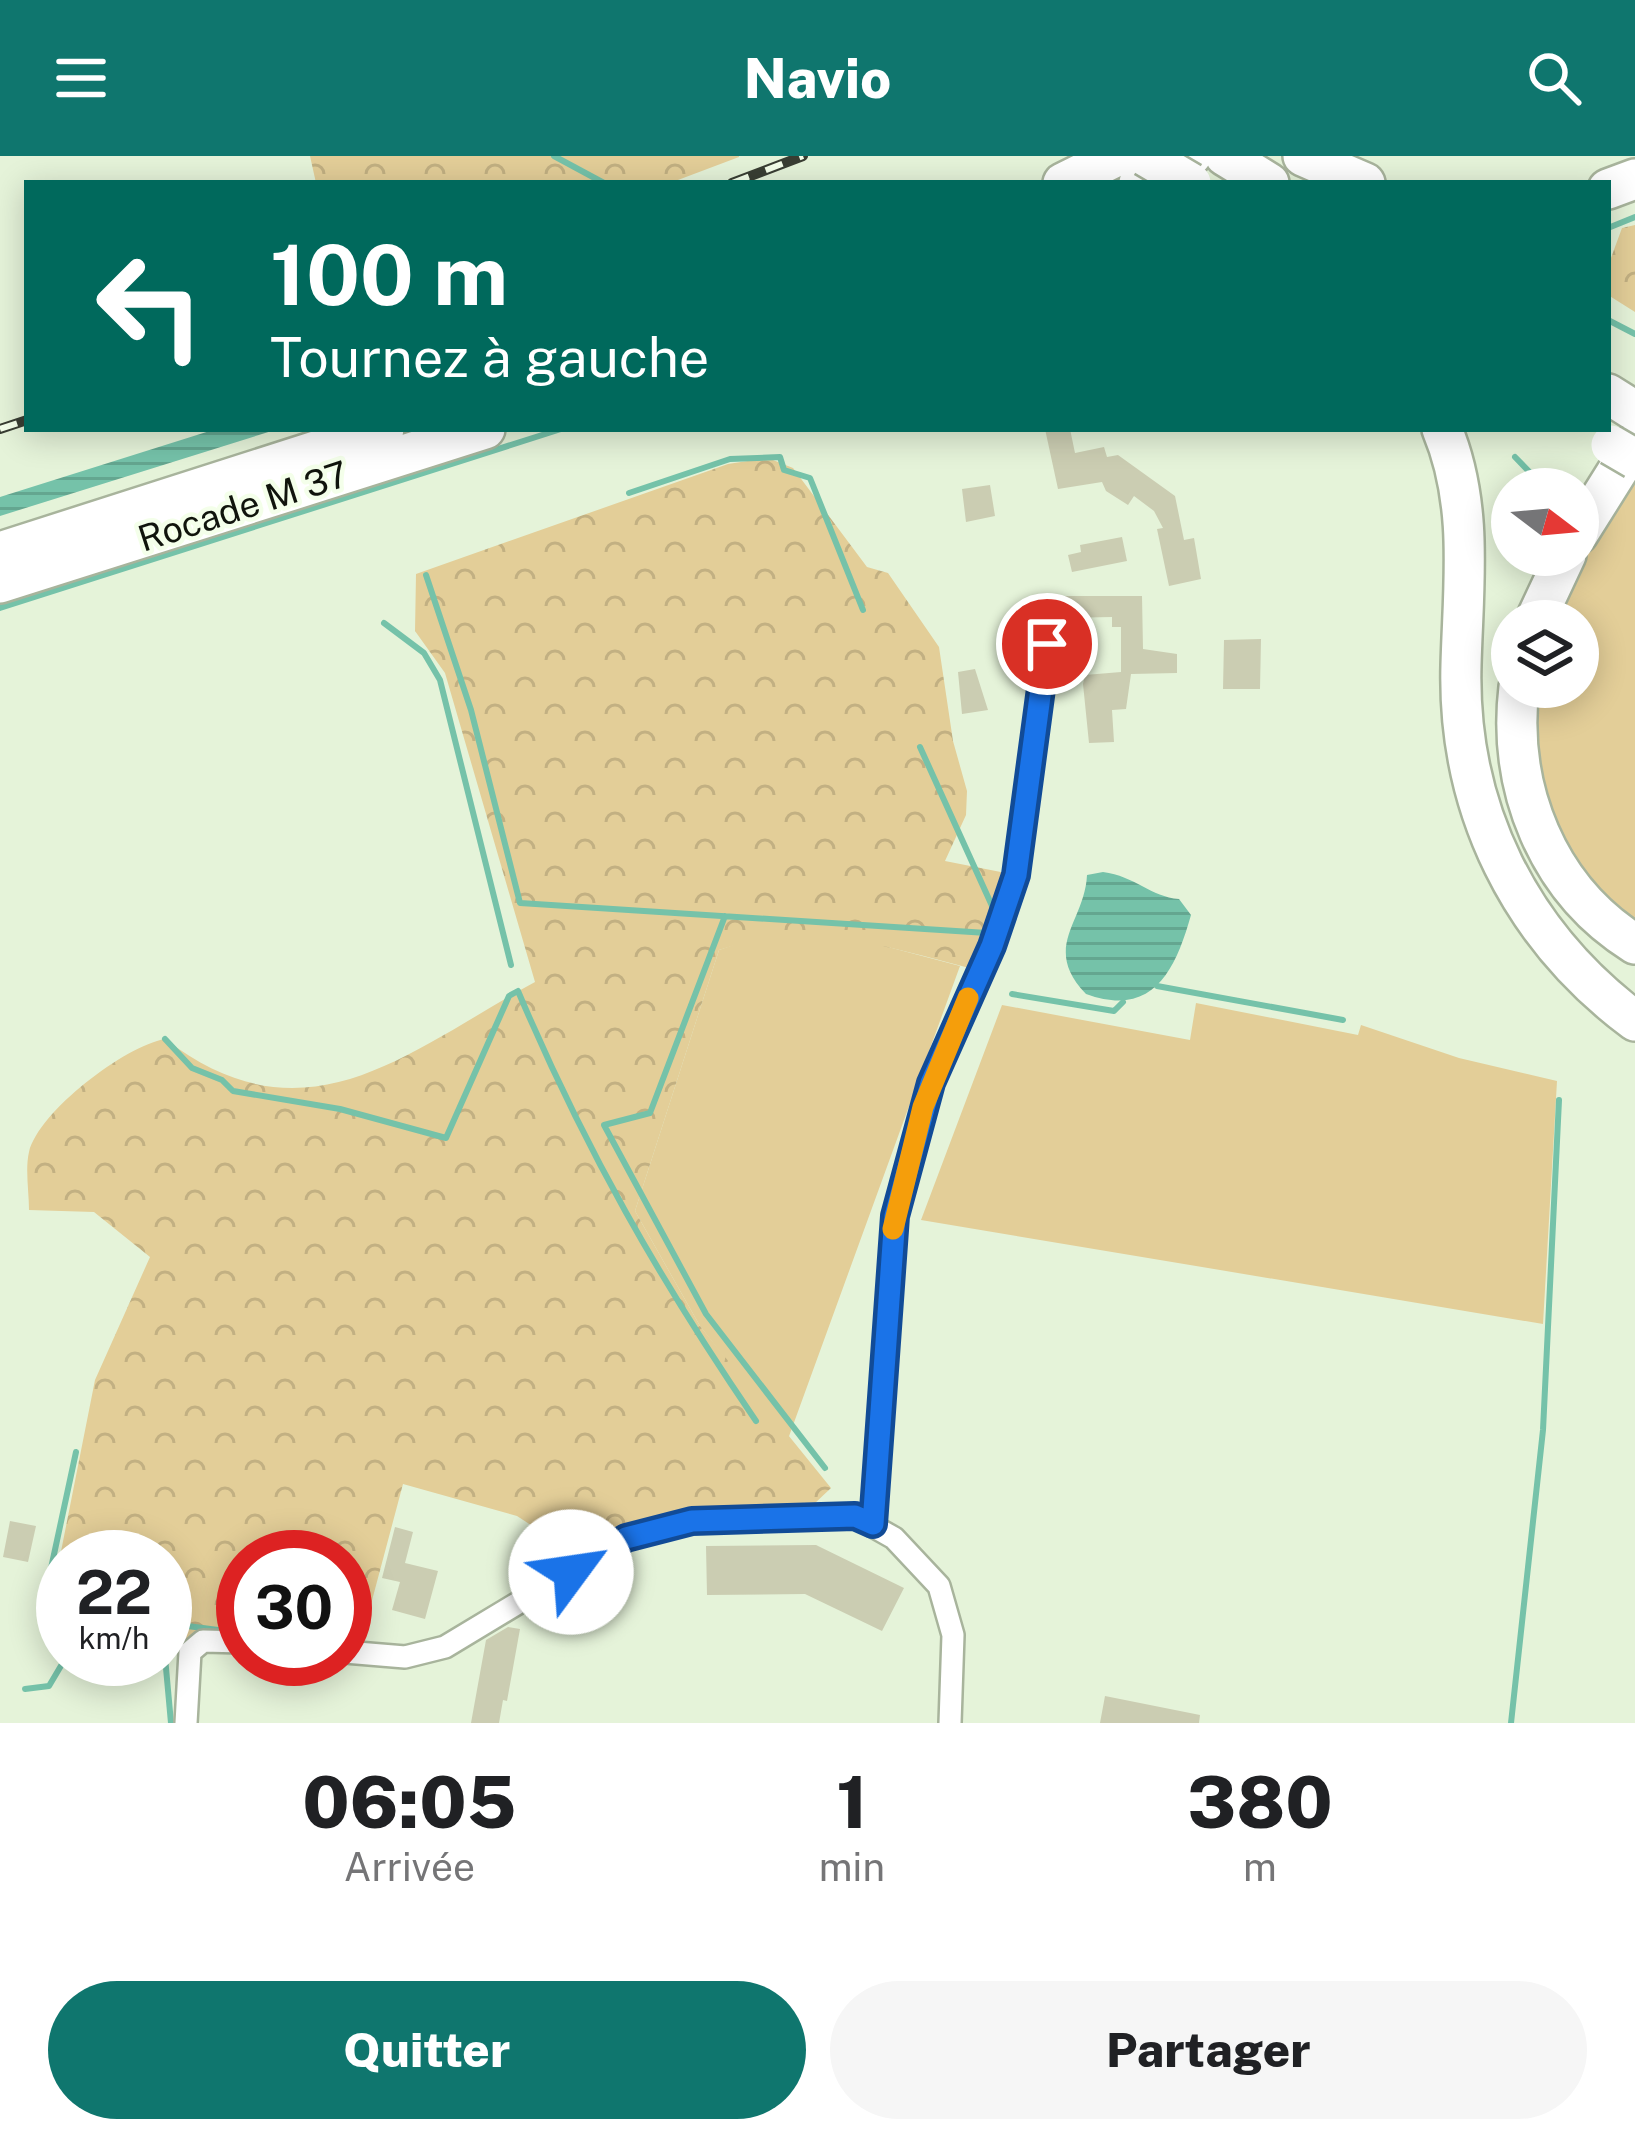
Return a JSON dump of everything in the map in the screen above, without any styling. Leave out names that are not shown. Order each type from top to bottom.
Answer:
[{"type":"highway","points":[[1069,180],[1118,156]]},
{"type":"highway","points":[[1145,156],[1186,180]]},
{"type":"highway","points":[[1145,180],[1191,156]]},
{"type":"highway","points":[[1303,156],[1358,180]]},
{"type":"highway","points":[[1599,480],[1620,427]]},
{"type":"highway","name":"Rocade M 37","points":[[0,552],[375,432]]},
{"type":"highway","name":"Rocade M 37","points":[[0,584],[476,432]]},
{"type":"highway","points":[[1443,432],[1463,511],[1464,742],[1489,839],[1519,897],[1558,952],[1635,1021]]},
{"type":"highway","points":[[1518,708],[1516,749],[1530,814],[1570,887],[1635,944]]},
{"type":"street","points":[[873,1524],[895,1216],[931,1083],[992,946],[1016,875],[1047,644]]},
{"type":"street","points":[[372,1653],[427,1654],[626,1538],[678,1525],[855,1516],[894,1538],[939,1586],[955,1664],[950,1723]]},
{"type":"street","points":[[186,1723],[190,1652],[203,1641],[216,1641]]},
{"type":"green space","points":[[310,156],[739,156],[678,180],[315,180]]},
{"type":"green space","points":[[1635,225],[1635,312],[1611,297],[1611,258],[1622,228]]},
{"type":"green space","points":[[768,458],[793,468],[867,567],[888,573],[939,647],[953,741],[967,791],[966,815],[945,861],[1016,875],[981,971],[883,946],[818,937],[753,941],[719,950],[635,1211],[700,1326],[831,1488],[813,1505],[754,1506],[670,1517],[588,1548],[540,1531],[517,1516],[403,1484],[372,1600],[372,1530],[216,1530],[216,1647],[192,1652],[192,1530],[65,1530],[95,1380],[150,1257],[94,1212],[29,1210],[28,1159],[36,1136],[86,1083],[148,1044],[165,1039],[216,1070],[264,1086],[310,1087],[354,1078],[398,1060],[535,982],[445,673],[415,631],[416,574],[728,464]]},
{"type":"green space","points":[[1624,478],[1635,485],[1635,933],[1561,857],[1523,718],[1524,708],[1599,708],[1599,600],[1556,600],[1569,576],[1599,576],[1599,523]]},
{"type":"green space","points":[[762,935],[843,935],[960,966],[788,1439],[700,1326],[635,1211],[719,950]]},
{"type":"green space","points":[[1196,1003],[1358,1035],[1361,1025],[1459,1058],[1557,1081],[1543,1324],[921,1220],[1002,1005],[1190,1040]]},
{"type":"water","points":[[206,432],[268,432],[0,516],[0,497]]},
{"type":"water","points":[[1103,872],[1179,899],[1191,915],[1168,971],[1144,995],[1128,1000],[1086,994],[1067,962],[1069,934],[1087,875]]},
{"type":"building","points":[[1046,432],[1071,432],[1075,453],[1104,447],[1107,457],[1118,455],[1175,496],[1184,540],[1194,538],[1201,579],[1169,586],[1157,529],[1163,528],[1154,511],[1134,496],[1128,505],[1106,491],[1102,482],[1058,489]]},
{"type":"building","points":[[990,485],[995,516],[966,522],[962,489]]},
{"type":"building","points":[[1122,537],[1127,561],[1072,572],[1068,555],[1081,552],[1080,545]]},
{"type":"building","points":[[1064,596],[1142,596],[1143,649],[1177,654],[1177,673],[1131,674],[1126,709],[1112,710],[1114,742],[1089,743],[1083,684],[1085,675],[1121,672],[1121,627],[1112,627],[1112,617],[1062,618]]},
{"type":"building","points":[[1261,639],[1260,689],[1223,689],[1224,640]]},
{"type":"building","points":[[975,669],[988,710],[962,714],[958,672]]},
{"type":"building","points":[[10,1521],[36,1526],[28,1562],[3,1557]]},
{"type":"building","points":[[395,1527],[413,1532],[405,1563],[438,1571],[425,1619],[392,1610],[400,1582],[382,1578]]},
{"type":"building","points":[[816,1545],[904,1588],[882,1631],[805,1594],[707,1595],[706,1546]]},
{"type":"building","points":[[508,1627],[520,1629],[499,1723],[471,1723],[486,1640]]},
{"type":"building","points":[[1105,1696],[1200,1715],[1199,1723],[1100,1723]]},
{"type":"waterway","points":[[554,156],[598,180]]},
{"type":"waterway","points":[[1611,227],[1635,217]]},
{"type":"waterway","points":[[1611,322],[1635,334]]},
{"type":"waterway","points":[[0,608],[552,432]]},
{"type":"waterway","points":[[629,493],[730,459],[780,457],[784,470],[810,478],[863,610]]},
{"type":"waterway","points":[[1515,457],[1526,468]]},
{"type":"waterway","points":[[426,575],[471,710],[520,903],[987,933]]},
{"type":"waterway","points":[[384,623],[424,653],[440,680],[511,965]]},
{"type":"waterway","points":[[920,747],[993,908]]},
{"type":"waterway","points":[[725,916],[650,1113],[604,1125],[706,1314],[825,1468]]},
{"type":"waterway","points":[[1157,986],[1343,1020]]},
{"type":"waterway","points":[[165,1039],[192,1068],[222,1080],[233,1091],[340,1109],[446,1138],[509,996],[518,991],[626,1212],[756,1421]]},
{"type":"waterway","points":[[1012,994],[1114,1011],[1123,1002]]},
{"type":"waterway","points":[[1511,1723],[1543,1430],[1559,1100]]},
{"type":"waterway","points":[[59,1530],[76,1452]]},
{"type":"waterway","points":[[192,1627],[216,1630]]},
{"type":"waterway","points":[[25,1689],[49,1686]]},
{"type":"waterway","points":[[168,1686],[171,1723]]},
{"type":"railway","points":[[740,180],[803,156]]},
{"type":"railway","points":[[0,429],[24,421]]},
{"type":"slow traffic","points":[[893,1229],[923,1107],[968,998]]},
{"type":"route","points":[[571,1572],[626,1538],[692,1521],[855,1516],[873,1524],[875,1441],[895,1216],[931,1083],[992,946],[1016,875],[1047,644]]}]
